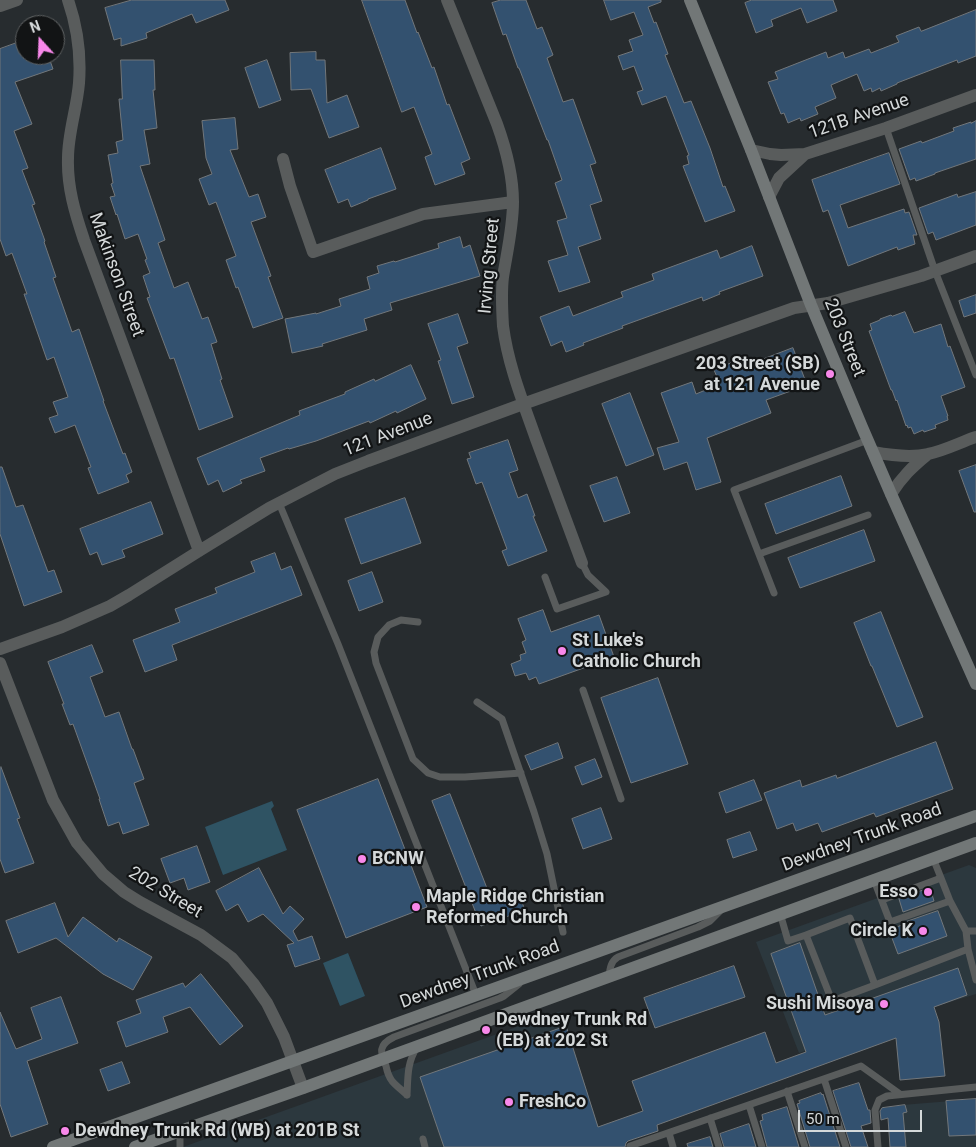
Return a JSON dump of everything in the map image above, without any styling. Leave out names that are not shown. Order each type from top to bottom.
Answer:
[{"type":"main road","name":"203 Street","points":[[690,0],[811,305],[890,494],[976,684]]},
{"type":"main road","name":"Dewdney Trunk Road","points":[[53,1147],[976,816]]},
{"type":"main road","points":[[135,1147],[151,1145],[180,1131],[976,843]]},
{"type":"street","points":[[0,6],[17,0]]},
{"type":"street","name":"Makinson Street","points":[[68,0],[76,28],[79,64],[79,82],[68,157],[70,193],[87,250],[199,551]]},
{"type":"street","name":"Irving Street","points":[[447,0],[504,143],[512,182],[513,202],[502,295],[505,340],[510,362],[523,404],[582,563]]},
{"type":"street","name":"121B Avenue","points":[[751,150],[770,154],[805,154],[886,128],[976,95]]},
{"type":"street","points":[[769,197],[779,178],[805,154]]},
{"type":"street","points":[[283,159],[290,186],[313,252],[423,214],[513,202]]},
{"type":"street","name":"121 Avenue","points":[[0,649],[110,606],[279,503],[335,474],[523,404],[794,308],[828,303],[935,271],[976,256]]},
{"type":"street","points":[[873,452],[889,455],[916,456],[928,454],[976,437]]},
{"type":"street","points":[[890,494],[900,480],[928,454]]},
{"type":"street","name":"202 Street","points":[[0,663],[53,800],[77,843],[103,874],[124,892],[201,935],[232,958],[267,1003],[284,1037],[302,1088]]},
{"type":"lane","points":[[886,128],[935,271],[976,375]]},
{"type":"lane","points":[[774,593],[734,490],[868,440]]},
{"type":"lane","points":[[279,503],[338,644],[476,995]]},
{"type":"lane","points":[[759,554],[868,515]]},
{"type":"lane","points":[[545,577],[557,609],[606,592],[588,575],[582,563]]},
{"type":"lane","points":[[418,622],[401,620],[389,624],[378,637],[374,652],[376,663],[413,759],[428,773],[440,777],[521,774]]},
{"type":"lane","points":[[583,690],[621,799]]},
{"type":"lane","points":[[477,702],[502,719],[547,854],[564,932]]},
{"type":"lane","points":[[933,858],[950,901],[966,931],[968,950],[976,980]]},
{"type":"lane","points":[[882,900],[941,878]]},
{"type":"lane","points":[[874,880],[890,922],[950,901]]},
{"type":"lane","points":[[608,976],[614,959],[704,924],[727,905]]},
{"type":"lane","points":[[780,914],[788,941],[850,918],[875,985]]},
{"type":"lane","points":[[966,931],[976,931]]},
{"type":"lane","points":[[806,935],[832,1001],[968,950]]},
{"type":"lane","points":[[418,1046],[409,1066],[407,1095],[391,1080],[381,1052],[382,1046],[390,1039],[500,998],[525,978]]},
{"type":"lane","points":[[631,1147],[668,1132],[861,1066],[900,1094]]},
{"type":"lane","points":[[824,1078],[846,1147]]},
{"type":"lane","points":[[878,1147],[875,1110],[879,1100],[887,1096],[900,1094],[976,1087]]},
{"type":"lane","points":[[787,1091],[805,1147]]},
{"type":"lane","points":[[749,1105],[762,1147]]},
{"type":"lane","points":[[710,1118],[719,1147]]},
{"type":"lane","points":[[180,1131],[180,1147]]},
{"type":"lane","points":[[668,1132],[673,1147]]},
{"type":"shaded area","points":[[272,801],[274,806],[271,809],[287,850],[223,875],[205,827]]},
{"type":"shaded area","points":[[969,865],[976,868],[976,994],[799,1053],[756,942]]},
{"type":"shaded area","points":[[348,953],[365,996],[340,1006],[323,963]]},
{"type":"shaded area","points":[[561,1011],[605,1147],[183,1147]]},
{"type":"shaded area","points":[[976,1099],[976,1147],[906,1147],[902,1105]]},
{"type":"building","points":[[132,0],[225,0],[229,10],[196,23],[192,14],[146,33],[147,38],[121,46],[121,38],[114,40],[105,8]]},
{"type":"building","points":[[362,0],[405,0],[470,159],[461,163],[465,174],[435,185],[425,157],[432,154],[414,107],[402,112]]},
{"type":"building","points":[[501,0],[526,0],[537,29],[542,27],[553,55],[547,58],[563,102],[573,99],[596,163],[590,165],[602,201],[590,205],[601,239],[578,247],[590,282],[559,292],[548,261],[568,255],[557,221],[567,218],[555,183],[562,180],[548,140],[506,34],[503,35],[492,3]]},
{"type":"building","points":[[604,0],[661,0],[661,2],[648,7],[668,54],[665,55],[684,103],[691,101],[723,187],[725,186],[735,211],[705,222],[683,166],[689,164],[687,156],[689,155],[666,96],[642,105],[637,92],[643,90],[634,66],[623,70],[618,56],[633,51],[629,40],[643,35],[634,12],[611,20]]},
{"type":"building","points":[[752,0],[833,0],[837,11],[807,23],[801,8],[771,20],[773,26],[756,33],[745,3]]},
{"type":"building","points":[[976,10],[976,56],[958,63],[957,60],[881,91],[880,88],[872,92],[871,88],[864,91],[857,74],[831,85],[836,98],[815,107],[818,114],[801,121],[800,118],[788,123],[784,113],[781,114],[768,82],[778,79],[775,72],[826,52],[828,58],[843,52],[845,58],[869,49],[871,53],[899,42],[896,36],[919,27],[921,31]]},
{"type":"building","points":[[15,44],[15,65],[52,65],[53,69],[15,82],[32,124],[14,131],[28,168],[22,170],[35,204],[32,205],[56,277],[53,278],[72,332],[79,329],[103,401],[123,454],[125,453],[132,472],[126,475],[129,482],[98,494],[88,468],[91,467],[75,425],[55,433],[49,418],[58,415],[53,402],[68,397],[54,357],[47,360],[24,294],[27,294],[12,253],[6,256],[0,239],[0,49]]},
{"type":"building","points":[[316,52],[316,60],[325,60],[327,103],[347,95],[359,127],[329,138],[311,89],[291,90],[290,53]]},
{"type":"building","points":[[121,60],[154,60],[155,90],[153,90],[157,128],[144,130],[150,164],[140,166],[165,240],[158,243],[174,288],[188,282],[202,319],[208,317],[217,342],[211,344],[222,379],[220,380],[233,417],[199,430],[174,358],[170,359],[147,298],[150,297],[143,276],[150,273],[138,234],[125,239],[110,197],[115,196],[111,184],[113,183],[108,155],[118,153],[116,142],[123,140],[119,99],[122,99]]},
{"type":"building","points":[[267,60],[281,100],[259,108],[245,68]]},
{"type":"building","points":[[235,118],[238,149],[230,150],[249,197],[258,194],[266,217],[251,222],[271,276],[268,277],[283,318],[253,328],[226,260],[236,256],[216,202],[209,205],[199,179],[212,174],[206,158],[202,121]]},
{"type":"building","points":[[976,121],[976,159],[916,181],[915,178],[910,180],[899,149],[921,141],[922,143],[954,131],[953,128]]},
{"type":"building","points":[[381,148],[396,189],[351,207],[348,199],[338,203],[325,170]]},
{"type":"building","points":[[889,153],[900,184],[840,205],[848,228],[904,209],[905,213],[909,212],[917,235],[913,235],[915,244],[898,250],[897,247],[848,266],[828,210],[823,212],[812,180]]},
{"type":"building","points":[[976,192],[976,225],[936,240],[933,232],[928,234],[919,208],[957,194],[958,197]]},
{"type":"building","points":[[460,237],[463,248],[470,245],[480,276],[390,303],[392,310],[364,319],[367,330],[322,344],[323,346],[292,353],[285,319],[316,314],[341,306],[339,299],[370,289],[367,277],[379,273],[377,266],[439,248],[438,244]]},
{"type":"building","points":[[752,246],[763,276],[719,292],[720,294],[703,301],[702,297],[622,326],[623,328],[583,343],[584,345],[566,352],[562,341],[551,346],[540,317],[569,306],[573,316],[623,297],[621,292],[654,280],[652,274],[717,250],[720,258]]},
{"type":"building","points":[[976,295],[976,313],[964,317],[959,301]]},
{"type":"building","points":[[905,312],[914,333],[941,324],[948,347],[950,346],[965,387],[941,396],[948,420],[935,425],[936,428],[914,434],[911,427],[908,428],[906,426],[869,331],[872,330],[870,324],[891,315]]},
{"type":"building","points":[[458,314],[468,343],[457,347],[474,397],[452,404],[438,361],[441,360],[428,324]]},
{"type":"building","points":[[793,348],[807,385],[766,400],[771,413],[707,438],[721,482],[696,490],[687,462],[664,470],[657,448],[679,442],[661,393],[692,382],[696,394],[720,384],[714,370],[733,362],[736,369]]},
{"type":"building","points":[[411,365],[426,399],[370,423],[369,421],[316,441],[260,458],[265,471],[240,480],[242,483],[223,492],[218,480],[208,485],[197,458],[300,415],[299,411],[345,394],[345,392],[374,379],[375,381]]},
{"type":"building","points":[[630,393],[654,455],[626,466],[602,404]]},
{"type":"building","points":[[508,440],[518,470],[509,473],[518,498],[527,494],[535,516],[533,516],[547,551],[508,566],[502,551],[507,549],[482,482],[476,484],[467,459],[471,458],[469,453]]},
{"type":"building","points":[[976,465],[976,512],[974,512],[959,471]]},
{"type":"building","points":[[0,467],[2,467],[16,507],[23,505],[48,572],[54,570],[62,592],[24,606],[0,534]]},
{"type":"building","points":[[841,476],[852,506],[776,534],[765,504]]},
{"type":"building","points":[[617,477],[630,513],[604,522],[590,486]]},
{"type":"building","points":[[405,498],[421,543],[361,564],[345,519]]},
{"type":"building","points":[[151,502],[163,534],[122,550],[125,557],[102,565],[97,552],[90,555],[80,529]]},
{"type":"building","points":[[864,530],[875,561],[800,588],[788,558]]},
{"type":"building","points":[[275,553],[281,570],[291,566],[302,595],[172,645],[177,660],[145,672],[133,640],[180,622],[175,609],[217,593],[215,588],[255,572],[251,562]]},
{"type":"building","points":[[372,572],[383,602],[359,611],[348,581]]},
{"type":"building","points":[[543,610],[551,632],[599,615],[614,657],[539,684],[536,677],[529,680],[526,673],[515,676],[511,664],[521,660],[520,655],[526,653],[522,642],[526,640],[518,619]]},
{"type":"building","points":[[881,612],[923,717],[897,727],[854,623]]},
{"type":"building","points":[[92,645],[103,672],[90,677],[105,717],[119,712],[144,779],[134,783],[149,825],[123,834],[119,822],[108,826],[73,724],[70,725],[48,662]]},
{"type":"building","points":[[658,678],[688,764],[631,783],[601,698]]},
{"type":"building","points":[[936,742],[953,789],[876,817],[874,813],[822,832],[818,823],[796,831],[793,823],[777,829],[764,793],[800,780],[802,787],[836,775],[837,778]]},
{"type":"building","points":[[558,743],[563,758],[531,770],[525,756]]},
{"type":"building","points":[[595,759],[602,777],[582,785],[575,767]]},
{"type":"building","points":[[1,767],[20,818],[17,819],[34,863],[5,873],[0,859]]},
{"type":"building","name":"BCNW","points":[[378,779],[427,907],[346,938],[297,810]]},
{"type":"building","points":[[754,780],[762,800],[726,813],[719,793]]},
{"type":"building","points":[[450,794],[492,901],[503,896],[505,900],[519,895],[525,910],[481,926],[432,801]]},
{"type":"building","points":[[601,808],[612,839],[583,849],[572,819]]},
{"type":"building","points":[[750,832],[757,850],[733,858],[727,840]]},
{"type":"building","points":[[197,846],[210,882],[188,890],[184,878],[170,883],[161,859]]},
{"type":"building","points":[[259,868],[283,914],[290,906],[304,919],[293,931],[298,941],[312,936],[320,959],[295,967],[287,945],[294,943],[263,914],[248,922],[238,904],[226,911],[216,891]]},
{"type":"building","points":[[930,888],[934,901],[903,912],[899,899]]},
{"type":"building","points":[[55,903],[68,937],[83,917],[117,942],[119,938],[152,957],[133,990],[103,974],[56,938],[18,953],[6,921]]},
{"type":"building","points":[[938,911],[947,936],[898,954],[889,930]]},
{"type":"building","points":[[800,943],[825,1015],[958,968],[967,995],[934,1007],[939,1022],[945,1076],[900,1080],[896,1038],[657,1125],[658,1131],[628,1141],[625,1147],[444,1147],[420,1077],[566,1026],[598,1127],[643,1111],[632,1081],[765,1032],[776,1063],[806,1052],[771,954]]},
{"type":"building","points":[[734,966],[745,997],[655,1028],[644,998]]},
{"type":"building","points":[[201,974],[243,1026],[220,1045],[190,1007],[163,1017],[168,1032],[126,1047],[117,1022],[141,1013],[136,1000],[183,983],[185,987]]},
{"type":"building","points":[[61,997],[78,1043],[27,1061],[48,1124],[11,1137],[0,1104],[0,1012],[16,1049],[42,1039],[31,1008]]},
{"type":"building","points":[[122,1062],[130,1083],[108,1091],[100,1070]]},
{"type":"building","points":[[859,1083],[868,1110],[870,1110],[871,1123],[861,1126],[868,1147],[851,1147],[833,1091]]},
{"type":"building","points":[[821,1093],[823,1094],[840,1147],[810,1147],[797,1104],[800,1103],[799,1101]]},
{"type":"building","points":[[976,1099],[976,1135],[949,1136],[946,1101]]},
{"type":"building","points":[[905,1105],[907,1112],[903,1113],[906,1147],[890,1147],[888,1118],[881,1120],[880,1111],[882,1108]]},
{"type":"building","points":[[787,1107],[799,1147],[767,1147],[760,1121],[763,1120],[762,1115]]},
{"type":"building","points":[[749,1124],[756,1147],[724,1147],[720,1134]]},
{"type":"building","points":[[710,1137],[713,1147],[688,1147],[687,1144]]},
{"type":"place","name":"203 Street (SB) at 121 Avenue","points":[[830,374]]},
{"type":"place","name":"St Luke's Catholic Church","points":[[562,651]]},
{"type":"place","name":"BCNW","points":[[362,859]]},
{"type":"place","name":"Esso","points":[[928,892]]},
{"type":"place","name":"Maple Ridge Christian Reformed Church","points":[[416,907]]},
{"type":"place","name":"Circle K","points":[[923,931]]},
{"type":"place","name":"Sushi Misoya","points":[[884,1004]]},
{"type":"place","name":"Dewdney Trunk Rd (EB) at 202 St","points":[[486,1030]]},
{"type":"place","name":"FreshCo","points":[[509,1102]]},
{"type":"place","name":"Dewdney Trunk Rd (WB) at 201B St","points":[[65,1131]]}]
